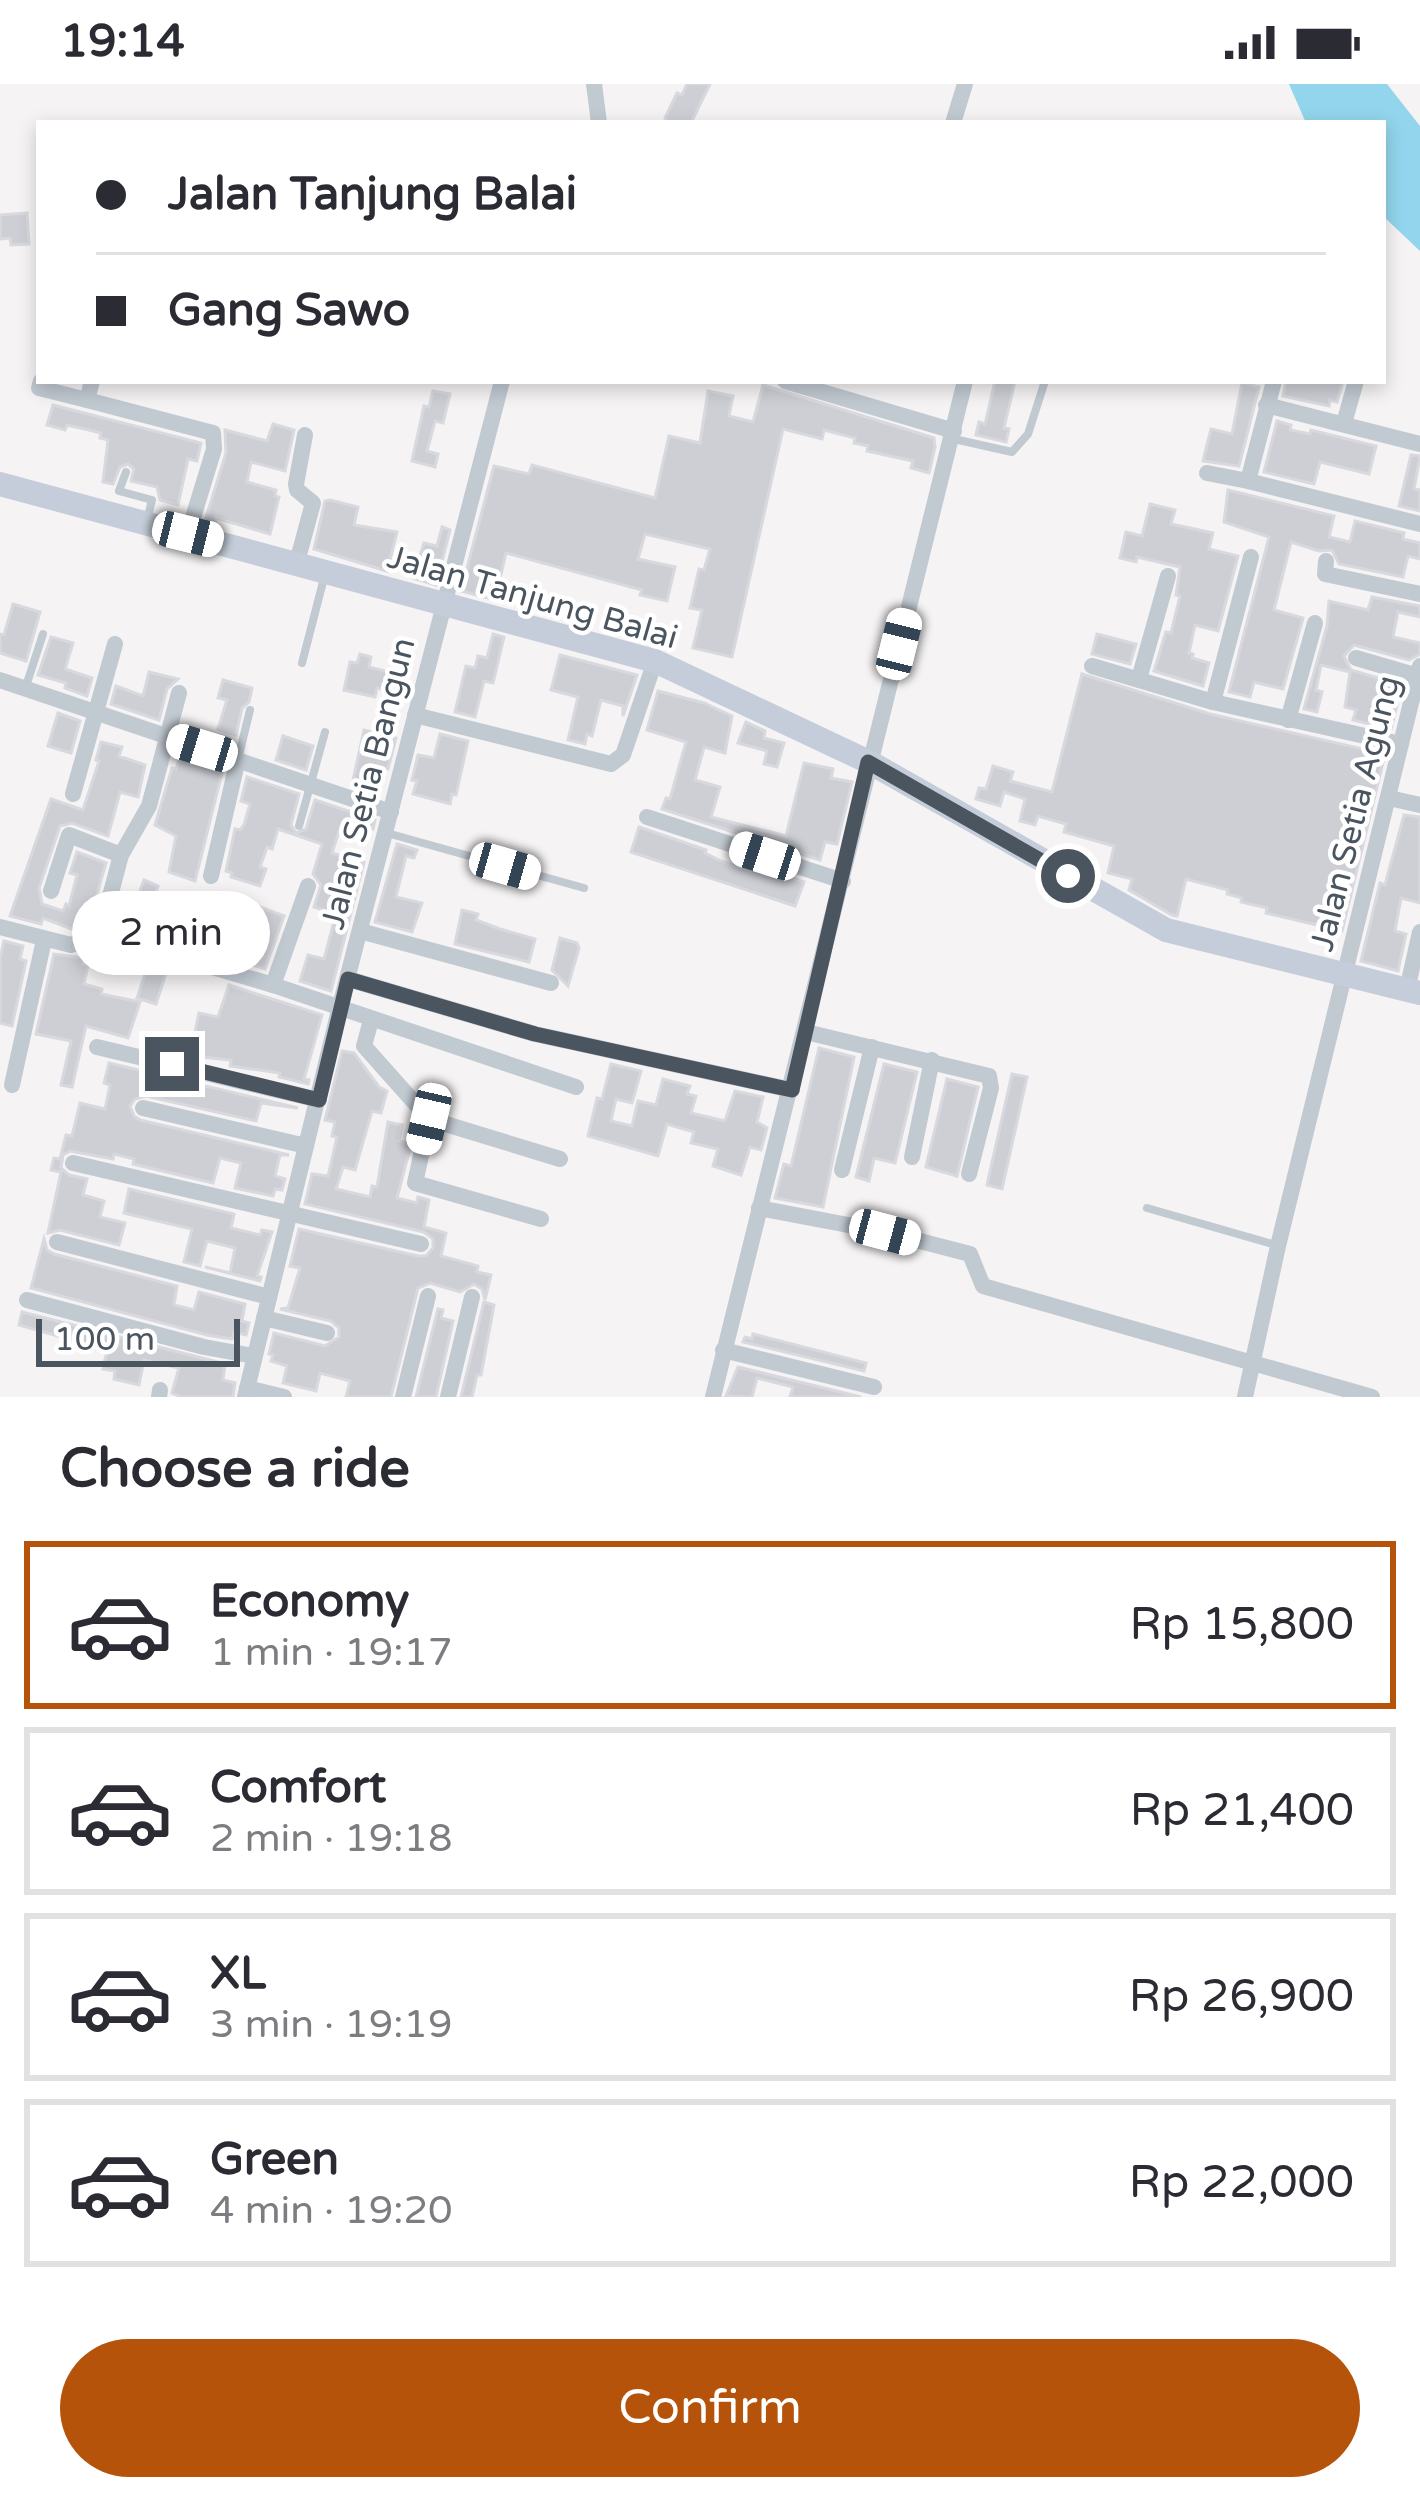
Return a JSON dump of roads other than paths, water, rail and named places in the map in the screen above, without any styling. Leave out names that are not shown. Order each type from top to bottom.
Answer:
[{"type":"street","points":[[595,84],[599,120]]},
{"type":"street","points":[[953,120],[965,84]]},
{"type":"street","points":[[40,384],[39,388],[89,390],[213,434],[214,449],[188,534]]},
{"type":"street","name":"Jalan Setia Bangun","points":[[246,1393],[339,1010],[501,384]]},
{"type":"street","points":[[794,384],[954,435]]},
{"type":"street","points":[[718,1396],[724,1350],[964,384]]},
{"type":"street","points":[[1248,481],[1273,384]]},
{"type":"street","points":[[1344,423],[1355,384]]},
{"type":"street","points":[[1266,405],[1420,444]]},
{"type":"street","points":[[297,562],[313,503],[296,484],[305,434]]},
{"type":"street","points":[[1207,473],[1420,524]]},
{"type":"street","name":"Jalan Tanjung Balai","points":[[0,484],[655,662],[868,762],[1166,930],[1413,992]]},
{"type":"street","points":[[1213,702],[1251,557]]},
{"type":"street","points":[[1326,561],[1325,574],[1420,594]]},
{"type":"street","points":[[1139,679],[1168,576]]},
{"type":"street","points":[[1288,720],[1315,623]]},
{"type":"street","points":[[73,794],[115,644]]},
{"type":"street","points":[[1356,658],[1419,671]]},
{"type":"street","points":[[415,715],[610,764],[623,755],[655,662]]},
{"type":"street","points":[[1092,666],[1213,702],[1401,744]]},
{"type":"street","name":"Jalan Setia Agung","points":[[1245,1397],[1401,744],[1413,720],[1419,671]]},
{"type":"street","points":[[0,680],[391,812]]},
{"type":"street","points":[[100,934],[121,855],[149,806],[179,693]]},
{"type":"street","points":[[211,876],[238,759]]},
{"type":"street","points":[[1389,798],[1420,805]]},
{"type":"street","points":[[647,817],[843,881]]},
{"type":"street","points":[[51,891],[71,828],[121,855]]},
{"type":"street","points":[[273,985],[308,886]]},
{"type":"street","points":[[0,928],[71,945],[100,934],[273,985],[576,1087]]},
{"type":"street","points":[[360,931],[551,983]]},
{"type":"street","points":[[1413,992],[1420,932]]},
{"type":"street","points":[[12,1085],[44,940]]},
{"type":"street","points":[[348,979],[535,1034],[792,1090]]},
{"type":"street","points":[[371,1020],[364,1046],[429,1119],[560,1159]]},
{"type":"street","points":[[806,1032],[985,1073],[992,1080],[969,1174]]},
{"type":"street","points":[[98,1047],[319,1100]]},
{"type":"street","points":[[842,1170],[872,1047]]},
{"type":"street","points":[[912,1157],[932,1060]]},
{"type":"street","points":[[143,1108],[306,1146]]},
{"type":"street","points":[[429,1119],[415,1183],[541,1219]]},
{"type":"street","points":[[73,1163],[421,1244]]},
{"type":"street","points":[[759,1208],[970,1254],[983,1286],[1372,1397]]},
{"type":"street","points":[[57,1243],[269,1297]]},
{"type":"street","points":[[403,1397],[428,1296]]},
{"type":"street","points":[[448,1397],[472,1297]]},
{"type":"street","points":[[27,1300],[254,1356]]},
{"type":"street","points":[[264,1318],[327,1333]]},
{"type":"street","points":[[724,1350],[874,1387]]},
{"type":"street","points":[[246,1393],[284,1397]]},
{"type":"lane","points":[[954,435],[1012,452],[1028,434],[1045,384]]},
{"type":"lane","points":[[126,472],[120,493],[152,500],[146,522]]},
{"type":"lane","points":[[302,663],[326,571]]},
{"type":"lane","points":[[26,688],[43,634]]},
{"type":"lane","points":[[238,759],[250,710]]},
{"type":"lane","points":[[299,826],[326,732]]},
{"type":"lane","points":[[386,832],[584,888]]},
{"type":"lane","points":[[1147,1208],[1278,1246]]},
{"type":"water","points":[[1289,84],[1387,84],[1420,126],[1420,251],[1386,219],[1386,120],[1305,120]]}]
